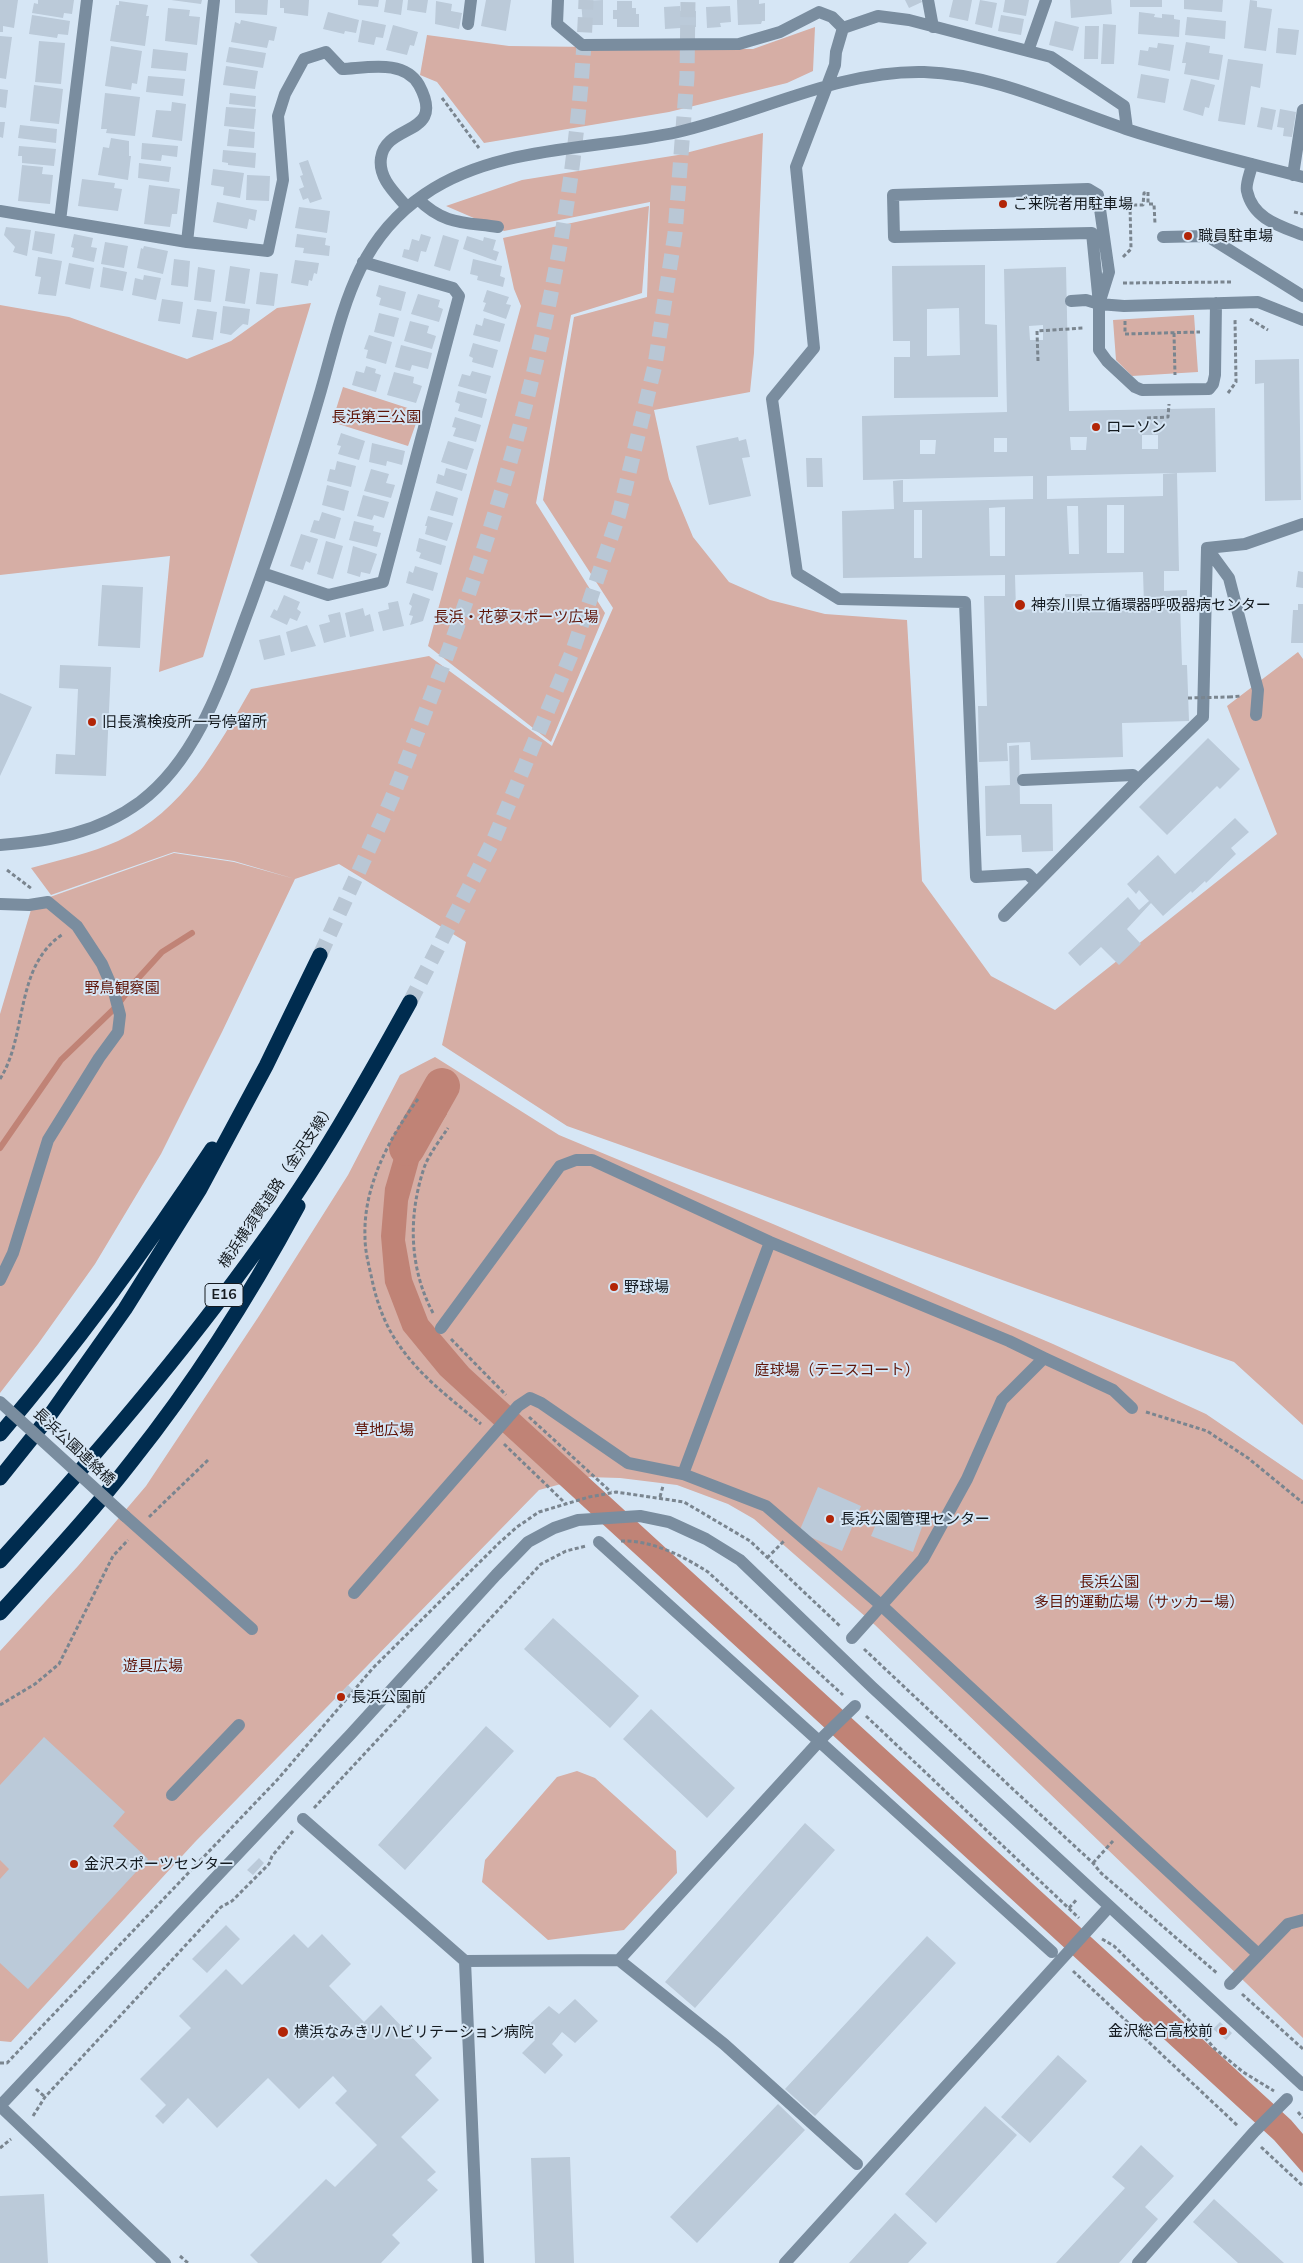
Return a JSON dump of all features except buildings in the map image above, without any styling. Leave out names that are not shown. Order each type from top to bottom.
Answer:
[{"type":"highway","points":[[0,1478],[48,1418],[125,1308],[200,1189],[266,1066],[320,954]]},
{"type":"highway","name":"横浜横須賀道路（金沢支線）","points":[[0,1561],[174,1360],[263,1243],[349,1113],[410,1002]]},
{"type":"highway","points":[[0,1434],[45,1382],[162,1225],[266,1066]]},
{"type":"highway","points":[[0,1613],[70,1536],[132,1461],[189,1384],[244,1301],[349,1113]]},
{"type":"street","points":[[60,221],[87,0]]},
{"type":"street","points":[[186,242],[214,0]]},
{"type":"street","points":[[468,24],[471,0]]},
{"type":"street","points":[[558,0],[557,24],[582,45],[738,44],[780,32],[819,12],[832,17],[843,28]]},
{"type":"street","points":[[928,0],[933,27]]},
{"type":"street","points":[[1028,51],[1046,0]]},
{"type":"street","points":[[843,28],[878,16],[909,20],[1051,57],[1124,106],[1127,129]]},
{"type":"street","points":[[843,28],[836,52],[835,65],[796,167],[814,348],[772,399],[797,573],[839,599],[965,602],[976,877],[1028,874],[1036,882]]},
{"type":"street","points":[[0,211],[186,242],[268,251],[283,180],[278,116],[285,94],[304,59],[326,52],[342,69],[395,68],[409,72],[424,94],[427,106],[423,118],[416,127],[398,134],[391,140],[384,147],[381,157],[383,176],[407,207]]},
{"type":"street","points":[[0,845],[67,837],[94,827],[141,801],[156,788],[182,759],[194,739],[223,676],[262,573],[308,437],[347,300],[362,262],[375,242],[407,207],[429,190],[493,164],[526,156],[677,132],[756,110],[827,86],[886,74],[925,72],[976,79],[1019,90],[1127,129],[1298,176],[1303,110]]},
{"type":"street","points":[[1252,164],[1246,190],[1254,208],[1267,221],[1303,235]]},
{"type":"street","points":[[1098,232],[894,237],[893,195],[1088,189],[1098,195],[1099,350],[1107,361],[1135,387],[1142,390],[1172,396],[1209,390],[1215,375],[1216,302]]},
{"type":"street","points":[[418,199],[431,212],[445,219],[498,227]]},
{"type":"street","points":[[1163,237],[1207,236],[1303,296]]},
{"type":"street","points":[[262,573],[328,595],[383,582],[459,296],[453,288],[362,262]]},
{"type":"street","points":[[1071,301],[1086,300],[1099,304],[1258,302],[1303,320]]},
{"type":"street","points":[[1207,548],[1244,544],[1303,524]]},
{"type":"street","points":[[1004,916],[1202,717],[1207,548]]},
{"type":"street","points":[[1207,548],[1229,578],[1258,690],[1256,715]]},
{"type":"street","points":[[1023,780],[1133,775],[1138,780]]},
{"type":"street","points":[[0,904],[29,905],[48,902],[77,926],[102,964],[114,992],[120,1015],[118,1032],[48,1140],[14,1253],[0,1280]]},
{"type":"street","points":[[441,1328],[560,1166],[576,1160],[592,1160],[770,1242],[1009,1341],[1113,1390],[1132,1408]]},
{"type":"street","points":[[683,1474],[770,1242]]},
{"type":"street","points":[[852,1638],[923,1559],[967,1479],[1002,1400],[1044,1358]]},
{"type":"street","points":[[354,1593],[518,1406],[530,1398],[541,1403],[628,1463],[683,1474],[766,1506],[882,1606],[1258,1954]]},
{"type":"street","name":"長浜公園連絡橋","points":[[0,1402],[137,1529],[252,1629]]},
{"type":"street","points":[[166,2263],[0,2106],[351,1734],[528,1542],[554,1528],[578,1520],[640,1516],[669,1522],[706,1539],[740,1560],[872,1687],[1303,2085]]},
{"type":"street","points":[[599,1542],[822,1738],[1060,1956]]},
{"type":"street","points":[[619,1960],[822,1738],[855,1706]]},
{"type":"street","points":[[172,1795],[240,1725]]},
{"type":"street","points":[[303,1818],[465,1961],[619,1960],[724,2044],[857,2164]]},
{"type":"street","points":[[785,2263],[1060,1956],[1088,1931],[1109,1907]]},
{"type":"street","points":[[1230,1984],[1288,1924],[1303,1920]]},
{"type":"street","points":[[465,1961],[478,2263]]},
{"type":"street","points":[[1138,2263],[1287,2099]]},
{"type":"path","points":[[424,94],[435,88],[479,148]]},
{"type":"path","points":[[1123,266],[1123,257],[1131,248],[1130,205],[1143,205],[1144,193],[1148,192],[1148,204]]},
{"type":"path","points":[[1288,211],[1303,214]]},
{"type":"path","points":[[1123,275],[1123,290]]},
{"type":"path","points":[[1123,283],[1231,282]]},
{"type":"path","points":[[1125,316],[1126,334],[1204,332]]},
{"type":"path","points":[[1038,361],[1037,331],[1084,328]]},
{"type":"path","points":[[1147,418],[1168,417],[1172,396],[1174,333]]},
{"type":"path","points":[[1188,698],[1230,697]]},
{"type":"path","points":[[7,870],[48,902]]},
{"type":"path","points":[[0,1079],[16,1042],[20,1012],[34,969],[46,951],[60,936],[77,926]]},
{"type":"path","points":[[418,1099],[392,1137],[372,1184],[366,1204],[364,1238],[374,1290],[387,1323],[405,1352],[432,1383],[494,1434],[565,1503]]},
{"type":"path","points":[[448,1128],[425,1166],[414,1209],[414,1252],[421,1291],[441,1328],[518,1406],[611,1492]]},
{"type":"path","points":[[1132,1408],[1207,1431],[1248,1458],[1303,1503]]},
{"type":"path","points":[[0,1705],[35,1684],[59,1664],[114,1556],[137,1529],[208,1460]]},
{"type":"path","points":[[0,2063],[6,2063],[251,1808],[373,1668],[516,1527],[539,1512],[565,1503],[611,1492],[660,1497],[684,1502],[750,1541],[1093,1862],[1102,1873],[1303,2050]]},
{"type":"path","points":[[767,1558],[794,1530]]},
{"type":"path","points":[[45,2097],[221,1907],[232,1902],[270,1864],[272,1856],[303,1818],[541,1564],[566,1551],[599,1542],[632,1540],[651,1544],[691,1561],[708,1572],[855,1706],[1088,1931],[1114,1946],[1232,2064],[1287,2099],[1303,2118]]},
{"type":"path","points":[[1093,1862],[1124,1830]]},
{"type":"path","points":[[1060,1956],[1253,2135],[1303,2186]]},
{"type":"green space","points":[[815,27],[813,71],[787,83],[669,112],[484,143],[437,82],[420,75],[427,35],[509,46],[753,49]]},
{"type":"green space","points":[[763,133],[754,353],[750,392],[654,410],[669,479],[693,537],[729,582],[770,600],[825,614],[907,620],[922,881],[991,976],[1055,1010],[1277,834],[1227,706],[1298,652],[1303,659],[1303,1425],[1234,1362],[567,1126],[442,1045],[466,942],[339,864],[295,879],[234,861],[174,852],[51,895],[31,868],[86,853],[118,841],[162,813],[196,776],[225,733],[251,689],[429,656],[552,746],[613,608],[543,500],[574,317],[647,297],[650,202],[504,231],[446,206],[522,180],[678,155]]},
{"type":"green space","name":"長浜・花夢スポーツ広場","points":[[649,206],[642,293],[571,315],[536,503],[605,613],[551,742],[428,646],[521,306],[514,289],[503,238]]},
{"type":"green space","points":[[311,303],[203,657],[159,672],[170,556],[0,575],[0,305],[69,317],[187,359],[231,341],[277,308]]},
{"type":"green space","points":[[1194,315],[1198,372],[1132,376],[1116,360],[1113,320]]},
{"type":"green space","name":"長浜第三公園","points":[[343,387],[420,412],[408,446],[332,422]]},
{"type":"green space","name":"野鳥観察園","points":[[174,853],[234,862],[295,879],[161,1154],[95,1264],[38,1344],[0,1393],[0,1014],[33,903]]},
{"type":"green space","name":"長浜公園","points":[[435,1057],[559,1135],[1053,1344],[1206,1414],[1303,1480],[1303,2038],[875,1625],[754,1519],[728,1504],[677,1485],[620,1478],[587,1477],[539,1490],[195,1842],[11,2042],[0,2041],[0,1651],[78,1566],[146,1486],[259,1316],[348,1175],[400,1075]]},
{"type":"green space","points":[[577,1771],[595,1778],[676,1851],[677,1873],[624,1930],[548,1940],[482,1882],[485,1860],[557,1777]]},
{"type":"shaded area","points":[[425,1099],[447,1114],[421,1154],[408,1201],[405,1240],[412,1279],[428,1320],[469,1368],[1291,2120],[1303,2134],[1303,2173],[1274,2140],[440,1375],[403,1330],[385,1283],[381,1236],[385,1188],[398,1144]]},
{"type":"waterway","points":[[0,1148],[61,1060],[117,1006],[133,984],[162,952],[192,933]]},
{"type":"waterway","points":[[407,1148],[442,1086]]},
{"type":"tunnel","points":[[320,955],[391,800],[433,692],[492,524],[517,438],[538,352],[556,265],[571,177],[581,89],[586,0]]},
{"type":"tunnel","points":[[410,1002],[494,839],[573,650],[619,514],[655,365],[675,233],[687,77],[688,0]]},
{"type":"place","name":"ご来院者用駐車場","points":[[1003,204]]},
{"type":"place","name":"職員駐車場","points":[[1188,236]]},
{"type":"place","name":"ローソン","points":[[1096,427]]},
{"type":"place","name":"神奈川県立循環器呼吸器病センター","points":[[1020,605]]},
{"type":"place","name":"旧長濱検疫所一号停留所","points":[[92,722]]},
{"type":"place","name":"野球場","points":[[614,1287]]},
{"type":"place","name":"長浜公園管理センター","points":[[830,1519]]},
{"type":"place","name":"長浜公園前","points":[[341,1697]]},
{"type":"place","name":"金沢スポーツセンター","points":[[74,1864]]},
{"type":"place","name":"金沢総合高校前","points":[[1223,2031]]},
{"type":"place","name":"横浜なみきリハビリテーション病院","points":[[283,2032]]},
{"type":"park label","name":"庭球場（テニスコート）","points":[[837,1370]]},
{"type":"park label","name":"草地広場","points":[[384,1430]]},
{"type":"park label","name":"多目的運動広場（サッカー場）","points":[[1139,1602]]},
{"type":"park label","name":"遊具広場","points":[[153,1666]]}]
